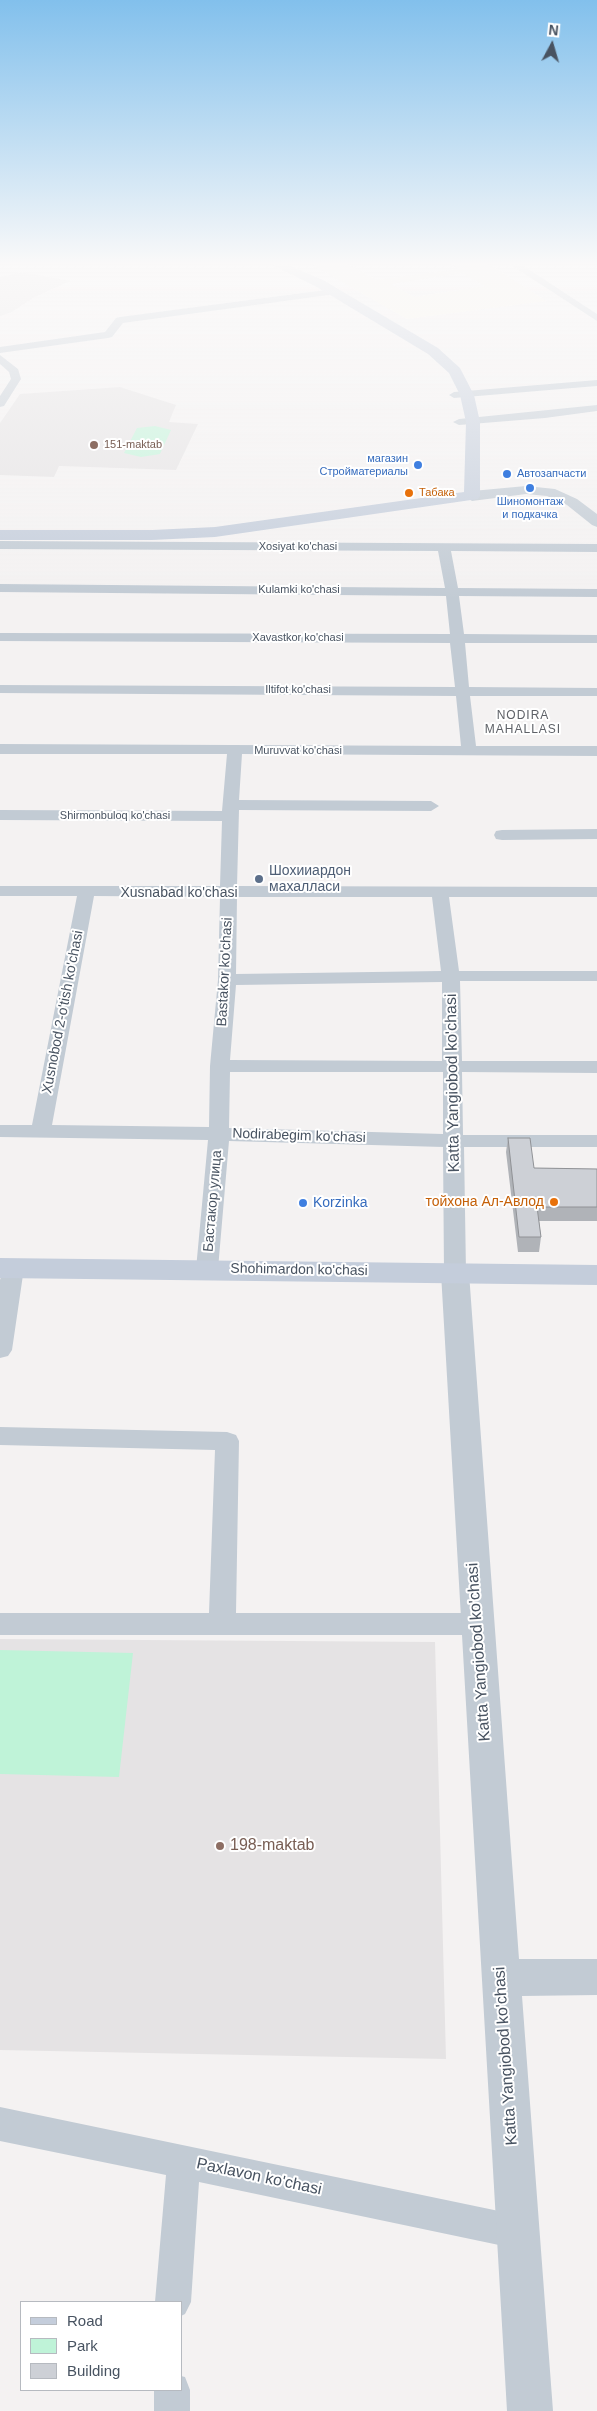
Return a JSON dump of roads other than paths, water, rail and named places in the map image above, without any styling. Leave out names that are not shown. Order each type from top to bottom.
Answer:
[{"type":"main road","points":[[456,376],[466,422],[472,496]]},
{"type":"main road","points":[[458,440],[466,422]]},
{"type":"main road","name":"Xosiyat ko'chasi","points":[[0,535],[152,535],[215,532],[454,493],[472,496]]},
{"type":"main road","name":"Shohimardon ko'chasi","points":[[7,1268],[597,1275]]},
{"type":"street","points":[[0,404],[16,379],[15,376]]},
{"type":"street","points":[[460,395],[597,382]]},
{"type":"street","points":[[466,422],[597,408]]},
{"type":"street","points":[[472,496],[526,490],[550,492],[572,502],[597,522]]},
{"type":"street","name":"Xosiyat ko'chasi","points":[[0,545],[597,548]]},
{"type":"street","points":[[444,548],[452,591],[469,751]]},
{"type":"street","name":"Kulamki ko'chasi","points":[[0,588],[597,593]]},
{"type":"street","name":"Xavastkor ko'chasi","points":[[0,637],[597,639]]},
{"type":"street","name":"Iltifot ko'chasi","points":[[0,689],[597,692]]},
{"type":"street","name":"Muruvvat ko'chasi","points":[[0,749],[469,751],[596,754]]},
{"type":"street","name":"Bastakor ko'chasi","points":[[219,1134],[220,1066],[226,980],[230,811],[235,751]]},
{"type":"street","name":"Shirmonbuloq ko'chasi","points":[[0,815],[431,806]]},
{"type":"street","points":[[502,835],[597,834]]},
{"type":"street","name":"Xusnabad ko'chasi","points":[[0,891],[440,894],[597,892]]},
{"type":"street","name":"Xusnobod 2-o'tish ko'chasi","points":[[41,1132],[86,892]]},
{"type":"street","name":"Katta Yangiobod ko'chasi","points":[[440,894],[451,976],[455,1274],[530,2411]]},
{"type":"street","points":[[226,980],[451,976],[597,976]]},
{"type":"street","points":[[220,1066],[452,1065],[597,1067]]},
{"type":"street","name":"Nodirabegim ko'chasi","points":[[0,1131],[219,1134],[453,1141],[597,1141]]},
{"type":"street","name":"Бастакор улица","points":[[207,1269],[219,1134]]},
{"type":"street","points":[[0,1350],[7,1268]]},
{"type":"street","points":[[0,1436],[226,1441],[222,1625]]},
{"type":"street","points":[[0,1624],[477,1624]]},
{"type":"street","points":[[501,1978],[597,1976]]},
{"type":"street","name":"Paxlavon ko'chasi","points":[[0,2124],[518,2232]]},
{"type":"street","points":[[173,2301],[184,2161]]},
{"type":"street","points":[[172,2391],[172,2411]]},
{"type":"place","name":"151-maktab","points":[[94,445]]},
{"type":"place","name":"магазин Стройматериалы","points":[[418,465]]},
{"type":"place","name":"Автозапчасти","points":[[507,474]]},
{"type":"place","name":"Шиномонтаж и подкачка","points":[[530,488]]},
{"type":"place","name":"Табака","points":[[409,493]]},
{"type":"place","name":"Шохииардон махалласи","points":[[259,879]]},
{"type":"place","name":"тойхона Ал-Авлод","points":[[554,1202]]},
{"type":"place","name":"Korzinka","points":[[303,1203]]},
{"type":"place","name":"198-maktab","points":[[220,1846]]},
{"type":"district","name":"NODIRA MAHALLASI","points":[[523,723]]}]
